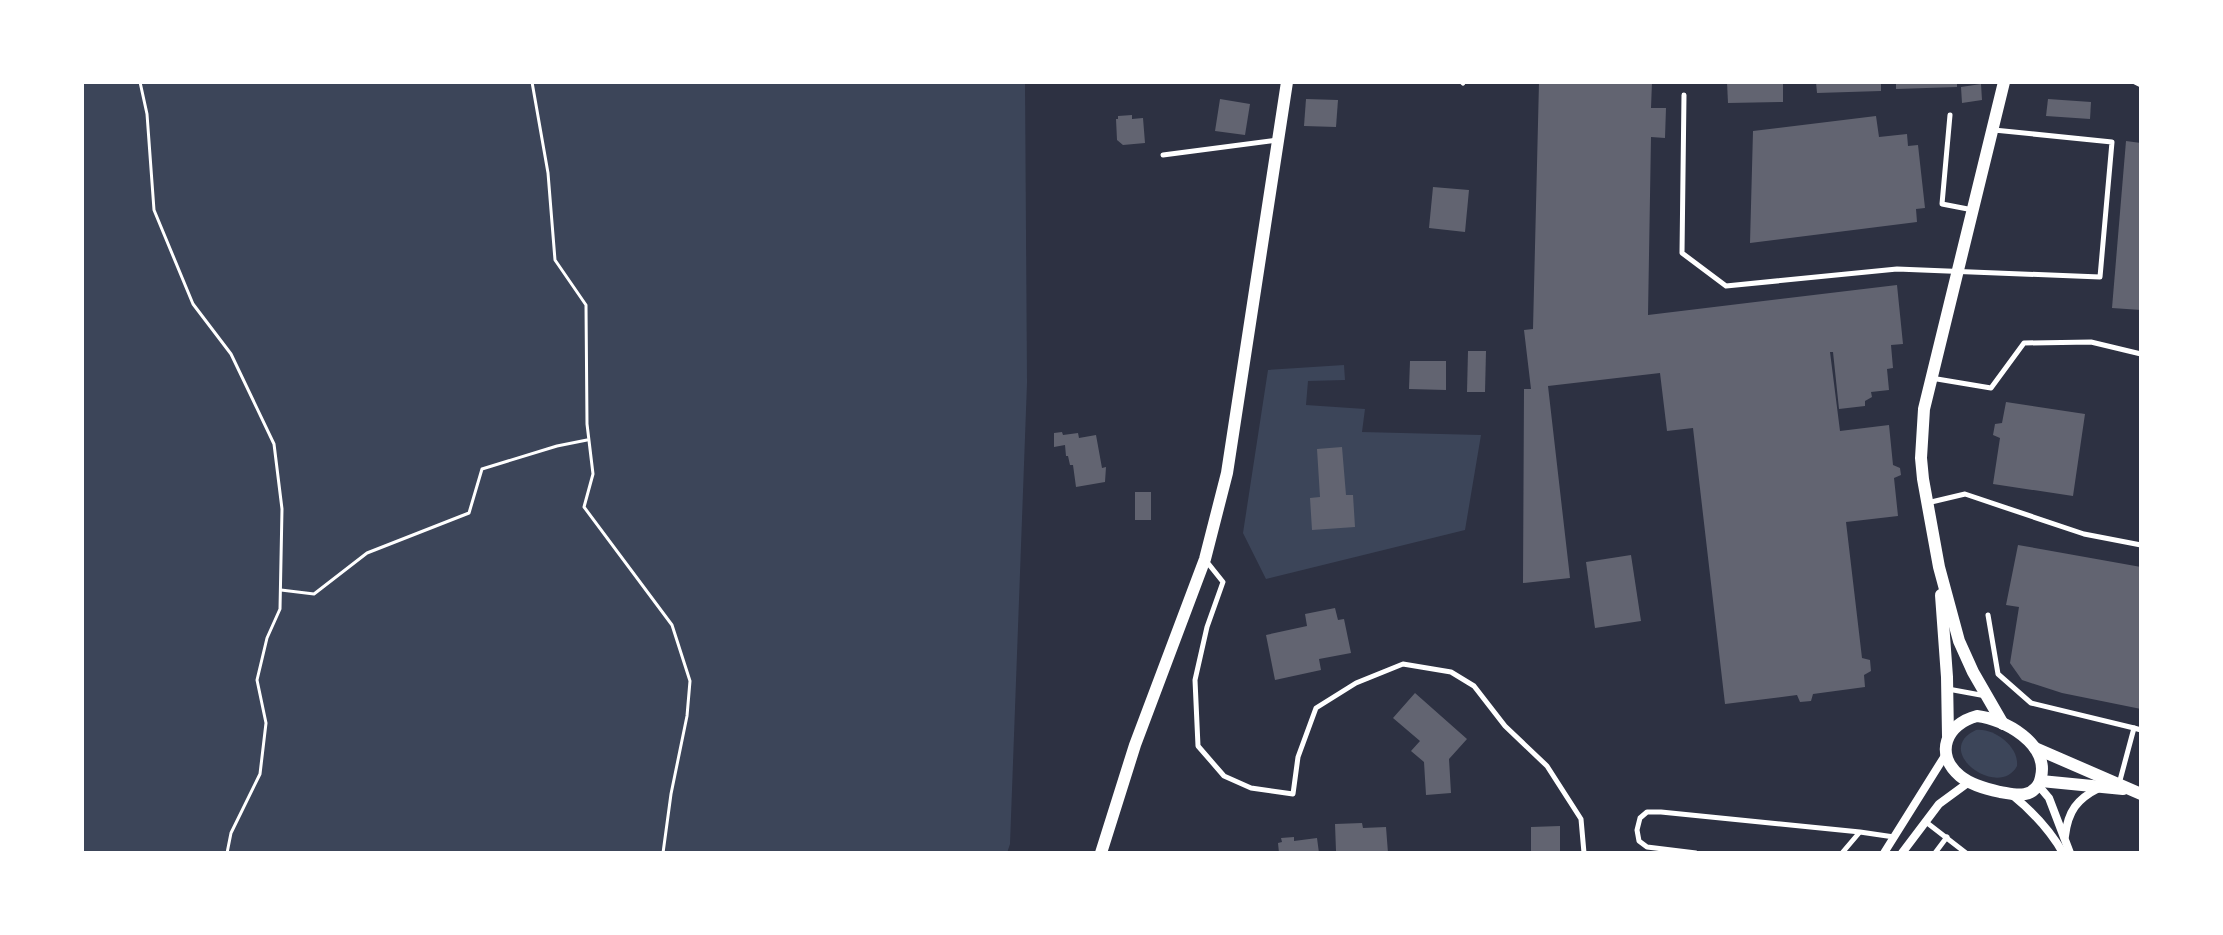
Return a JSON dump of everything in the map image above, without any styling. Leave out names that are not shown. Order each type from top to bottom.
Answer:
[{"type":"street","points":[[1101,853],[1135,745],[1205,559],[1227,473],[1287,82]]},
{"type":"street","points":[[2003,724],[1959,641],[1926,503],[1921,446],[1924,409],[1931,378],[2004,82]]},
{"type":"street","points":[[1884,853],[1946,753],[1947,689],[1939,567]]},
{"type":"street","points":[[1948,736],[1959,723],[1977,716],[1988,717],[2003,724],[2035,748],[2127,789]]},
{"type":"street","points":[[2035,748],[2042,764],[2040,783],[2070,853]]},
{"type":"street","points":[[1946,753],[1952,768],[1969,782],[2011,794],[2026,794],[2040,783],[2127,789]]},
{"type":"street","points":[[1902,853],[1939,804],[1969,782]]},
{"type":"street","points":[[2065,836],[2076,803],[2100,787]]},
{"type":"street","points":[[2011,794],[2033,813],[2063,853]]},
{"type":"lane","points":[[2135,82],[2141,85]]},
{"type":"lane","points":[[1684,95],[1682,253],[1726,286],[1897,269],[2100,277],[2112,142],[1993,130]]},
{"type":"lane","points":[[1950,115],[1942,204],[1974,211]]},
{"type":"lane","points":[[1163,155],[1279,140]]},
{"type":"lane","points":[[1931,378],[1991,388],[2024,343],[2091,342],[2141,354]]},
{"type":"lane","points":[[1926,503],[1965,494],[2084,534],[2141,545]]},
{"type":"lane","points":[[1205,559],[1223,582],[1207,627],[1195,680],[1198,746],[1224,776],[1251,788],[1293,794],[1298,757],[1316,708],[1356,683],[1403,664],[1451,672],[1474,686],[1505,726],[1547,766],[1581,819],[1584,853]]},
{"type":"lane","points":[[1988,615],[1998,674],[2031,703],[2138,729],[2127,789]]},
{"type":"lane","points":[[1947,689],[1987,696]]},
{"type":"lane","points":[[1696,853],[1647,847],[1639,841],[1637,830],[1640,818],[1647,812],[1661,812],[1895,838]]},
{"type":"lane","points":[[1926,822],[1966,853]]},
{"type":"lane","points":[[1842,853],[1860,832]]},
{"type":"lane","points":[[1935,853],[1947,837]]},
{"type":"path","points":[[140,82],[147,114],[154,210],[193,304],[231,354],[274,444],[282,509],[280,609],[267,638],[257,680],[266,723],[260,774],[231,833],[227,853]]},
{"type":"path","points":[[532,82],[548,173],[555,260],[586,305],[588,439],[593,474],[584,507],[672,625],[690,681],[687,716],[663,853]]},
{"type":"path","points":[[281,590],[314,594],[367,553],[469,513],[482,469],[588,439]]},
{"type":"shaded area","points":[[82,82],[1025,82],[1027,383],[1010,844],[1007,853],[82,853]]},
{"type":"shaded area","points":[[1344,365],[1345,380],[1308,381],[1306,405],[1365,409],[1362,432],[1481,435],[1465,530],[1266,579],[1243,533],[1268,370]]},
{"type":"shaded area","points":[[1976,730],[1991,732],[2010,746],[2017,766],[2008,775],[1997,778],[1984,775],[1964,760],[1961,749],[1964,739]]},
{"type":"building","points":[[1539,82],[1652,82],[1651,108],[1666,108],[1665,138],[1651,137],[1648,315],[1897,285],[1903,344],[1891,345],[1893,368],[1887,369],[1889,390],[1871,392],[1872,397],[1865,401],[1865,406],[1839,409],[1833,352],[1830,352],[1840,431],[1889,425],[1893,465],[1900,468],[1901,475],[1894,478],[1898,516],[1846,522],[1862,658],[1870,660],[1871,671],[1864,675],[1865,687],[1813,694],[1811,701],[1800,702],[1797,695],[1725,704],[1693,428],[1667,431],[1660,373],[1548,386],[1570,578],[1523,583],[1524,389],[1531,389],[1524,330],[1533,329]]},
{"type":"building","points":[[1727,82],[1783,82],[1783,102],[1728,103]]},
{"type":"building","points":[[1816,82],[1881,82],[1881,91],[1817,93]]},
{"type":"building","points":[[1896,82],[1957,82],[1957,87],[1896,89]]},
{"type":"building","points":[[1981,84],[1982,100],[1962,103],[1961,87]]},
{"type":"building","points":[[1220,99],[1250,104],[1245,135],[1215,131]]},
{"type":"building","points":[[1306,99],[1338,100],[1336,127],[1304,126]]},
{"type":"building","points":[[2048,99],[2091,102],[2090,119],[2046,116]]},
{"type":"building","points":[[1132,115],[1132,119],[1143,118],[1145,143],[1123,145],[1117,140],[1116,119],[1118,116]]},
{"type":"building","points":[[1876,116],[1879,137],[1907,134],[1908,146],[1918,145],[1925,208],[1916,209],[1917,222],[1750,243],[1753,131]]},
{"type":"building","points":[[2126,141],[2141,143],[2141,310],[2112,308]]},
{"type":"building","points":[[1433,187],[1469,190],[1465,232],[1429,228]]},
{"type":"building","points":[[1468,351],[1486,351],[1485,392],[1467,392]]},
{"type":"building","points":[[1410,361],[1446,361],[1446,390],[1409,389]]},
{"type":"building","points":[[2006,402],[2085,414],[2073,496],[1993,484],[2000,438],[1993,435],[1995,424],[2002,423]]},
{"type":"building","points":[[1062,432],[1063,435],[1078,433],[1079,438],[1096,435],[1102,468],[1106,467],[1105,482],[1076,487],[1073,465],[1066,456],[1065,445],[1054,447],[1054,433]]},
{"type":"building","points":[[1342,447],[1346,495],[1353,495],[1355,527],[1312,530],[1310,498],[1320,497],[1317,449]]},
{"type":"building","points":[[1135,492],[1151,492],[1151,520],[1135,520]]},
{"type":"building","points":[[2018,545],[2141,567],[2141,709],[2062,693],[2022,680],[2010,663],[2019,607],[2006,605]]},
{"type":"building","points":[[1631,555],[1641,621],[1595,628],[1586,562]]},
{"type":"building","points":[[1335,608],[1338,620],[1344,619],[1351,653],[1319,659],[1321,670],[1275,680],[1266,635],[1307,626],[1305,614]]},
{"type":"building","points":[[1415,693],[1467,739],[1449,759],[1451,793],[1426,795],[1424,762],[1411,751],[1420,741],[1393,718]]},
{"type":"building","points":[[1362,823],[1363,828],[1386,827],[1388,853],[1336,851],[1335,824]]},
{"type":"building","points":[[1560,826],[1560,853],[1531,853],[1531,827]]},
{"type":"building","points":[[1294,837],[1294,841],[1317,838],[1319,853],[1279,853],[1281,838]]}]
